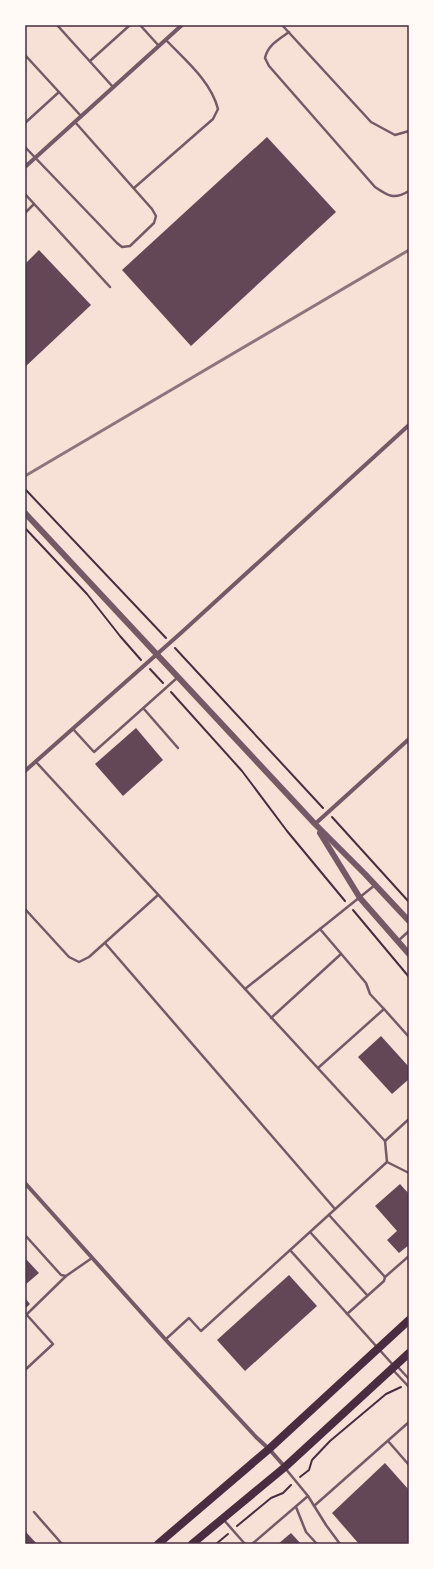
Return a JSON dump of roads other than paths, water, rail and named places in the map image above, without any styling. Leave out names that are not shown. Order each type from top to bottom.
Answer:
[{"type":"main road","points":[[158,1544],[269,1449],[409,1320]]},
{"type":"main road","points":[[192,1544],[284,1467],[409,1353]]},
{"type":"street","points":[[25,167],[181,25]]},
{"type":"street","points":[[25,771],[170,642],[409,425]]},
{"type":"street","points":[[25,514],[315,824],[409,921]]},
{"type":"street","points":[[315,824],[409,739]]},
{"type":"street","points":[[315,824],[360,898],[409,954]]},
{"type":"street","points":[[25,1183],[165,1339],[256,1437],[269,1449],[284,1467]]},
{"type":"lane","points":[[57,25],[113,87]]},
{"type":"lane","points":[[90,61],[130,25]]},
{"type":"lane","points":[[140,25],[159,46]]},
{"type":"lane","points":[[282,25],[371,122],[395,135],[409,131]]},
{"type":"lane","points":[[288,32],[267,50],[265,58],[269,66],[375,187],[388,196],[401,196],[409,192]]},
{"type":"lane","points":[[134,188],[213,118],[218,109],[216,99],[208,86],[166,40]]},
{"type":"lane","points":[[25,55],[81,116]]},
{"type":"lane","points":[[25,123],[59,92]]},
{"type":"lane","points":[[25,147],[116,243],[122,247],[130,246],[154,223],[156,216],[134,188],[75,122]]},
{"type":"lane","points":[[25,194],[110,287]]},
{"type":"lane","points":[[25,213],[34,204]]},
{"type":"lane","points":[[72,728],[94,752],[178,678]]},
{"type":"lane","points":[[144,709],[178,748]]},
{"type":"lane","points":[[35,761],[385,1141],[386,1161],[201,1331],[189,1318],[165,1339]]},
{"type":"lane","points":[[245,989],[375,885]]},
{"type":"lane","points":[[25,909],[69,957],[79,962],[89,957],[158,895]]},
{"type":"lane","points":[[320,929],[366,983],[370,994],[409,1037]]},
{"type":"lane","points":[[398,941],[409,931]]},
{"type":"lane","points":[[105,942],[335,1209]]},
{"type":"lane","points":[[271,1018],[341,954]]},
{"type":"lane","points":[[318,1068],[384,1009]]},
{"type":"lane","points":[[385,1141],[409,1119]]},
{"type":"lane","points":[[386,1161],[409,1173]]},
{"type":"lane","points":[[329,1215],[385,1277]]},
{"type":"lane","points":[[310,1232],[368,1295]]},
{"type":"lane","points":[[25,1235],[61,1275],[66,1276]]},
{"type":"lane","points":[[290,1250],[378,1349],[409,1379]]},
{"type":"lane","points":[[347,1314],[409,1256]]},
{"type":"lane","points":[[25,1370],[53,1344],[26,1315],[66,1276],[92,1258]]},
{"type":"lane","points":[[394,1366],[409,1387]]},
{"type":"lane","points":[[314,1506],[409,1422]]},
{"type":"lane","points":[[388,1441],[409,1464]]},
{"type":"lane","points":[[284,1467],[308,1496],[340,1544]]},
{"type":"lane","points":[[252,1544],[308,1496]]},
{"type":"lane","points":[[296,1507],[306,1532],[317,1544]]},
{"type":"lane","points":[[34,1512],[62,1544]]},
{"type":"lane","points":[[223,1519],[245,1544]]},
{"type":"railway","points":[[25,476],[409,250]]}]
